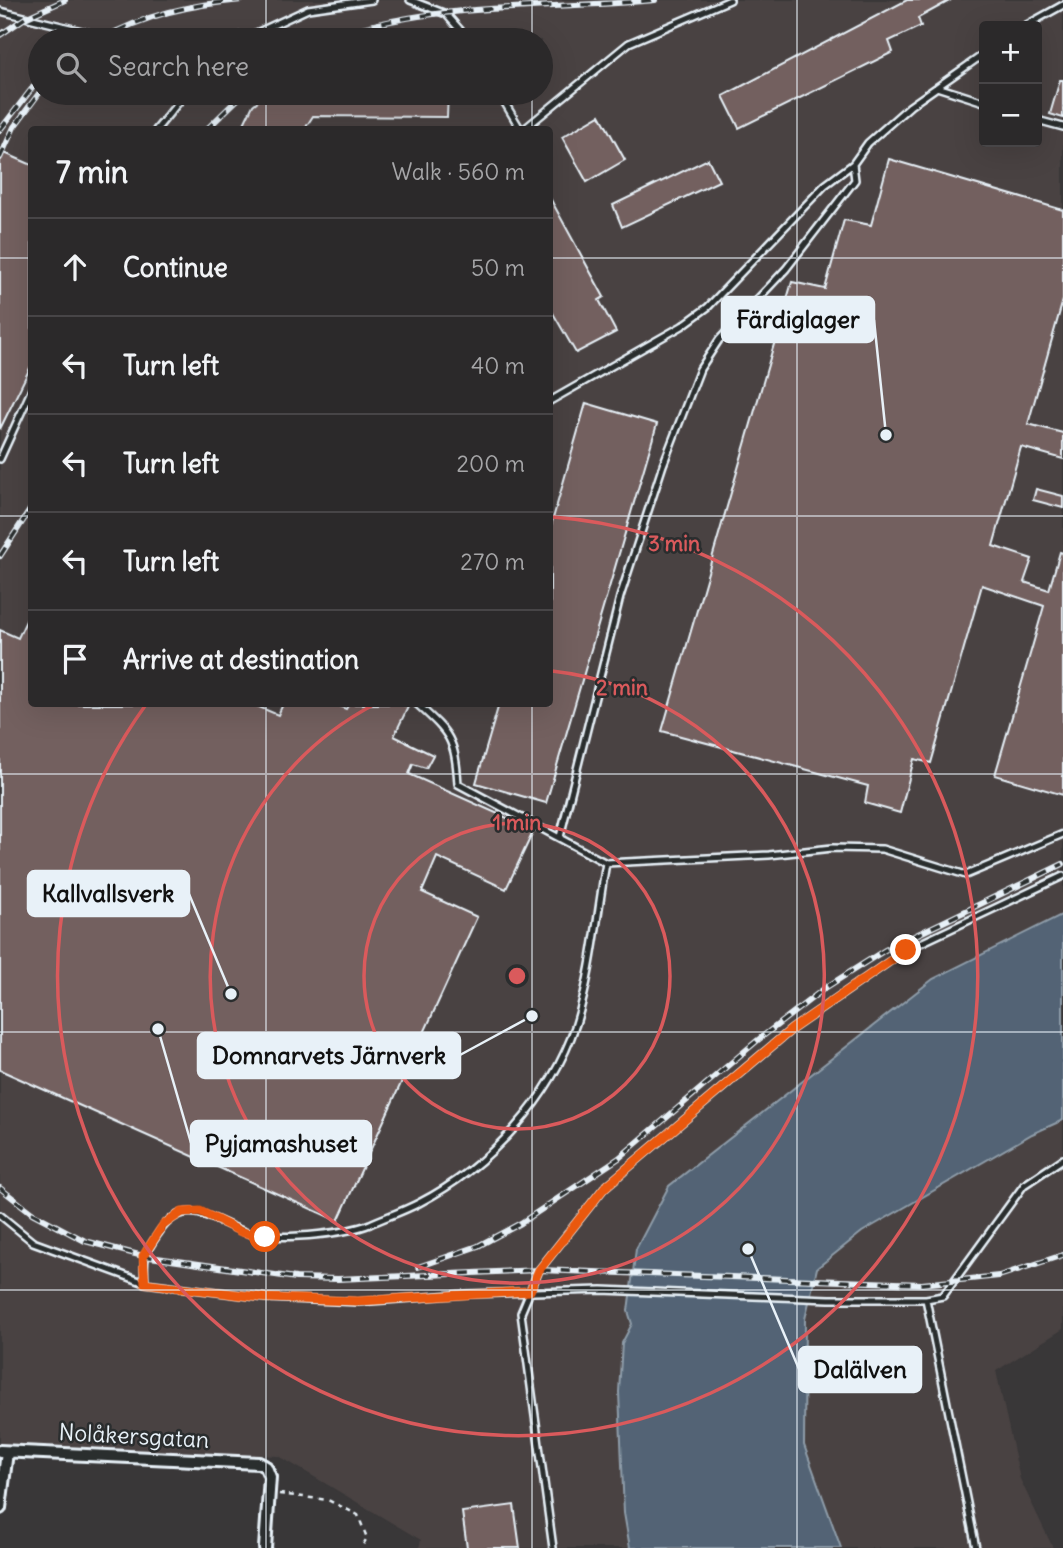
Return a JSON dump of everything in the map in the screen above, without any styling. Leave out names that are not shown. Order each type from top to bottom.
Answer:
[{"type":"street","name":"Nolåkersgatan","points":[[3,1451],[259,1463],[266,1467],[270,1477],[269,1492]]},
{"type":"street","points":[[0,1508],[3,1451]]},
{"type":"street","points":[[265,1548],[269,1492]]},
{"type":"lane","points":[[263,28],[309,9],[372,0]]},
{"type":"lane","points":[[410,0],[446,14],[458,28]]},
{"type":"lane","points":[[553,105],[629,43],[730,0]]},
{"type":"lane","points":[[1035,21],[1063,5]]},
{"type":"lane","points":[[0,11],[70,28]]},
{"type":"lane","points":[[553,399],[682,327],[708,307],[825,185],[853,164],[868,143],[937,87],[979,58]]},
{"type":"lane","points":[[937,87],[979,100]]},
{"type":"lane","points":[[159,126],[176,105]]},
{"type":"lane","points":[[506,105],[520,126]]},
{"type":"lane","points":[[527,126],[553,105]]},
{"type":"lane","points":[[1042,121],[1063,127]]},
{"type":"lane","points":[[560,837],[620,597],[663,465],[700,369],[719,340],[786,269],[855,180],[853,164]]},
{"type":"lane","points":[[0,459],[28,398]]},
{"type":"lane","points":[[420,707],[448,732],[456,754],[458,784],[606,863],[832,848],[882,849],[965,875],[1063,834]]},
{"type":"lane","points":[[145,1283],[143,1256],[163,1225],[182,1212],[200,1211],[241,1232],[265,1237],[320,1233],[365,1226],[420,1203],[467,1172],[523,1118],[554,1077],[576,1023],[606,863]]},
{"type":"lane","points":[[553,1548],[521,1313],[539,1270],[604,1188],[792,1029],[906,950],[1063,876]]},
{"type":"lane","points":[[0,1215],[33,1241],[145,1283],[265,1298],[358,1301],[530,1291],[602,1290],[828,1299],[926,1299],[943,1296],[1024,1185],[1063,1159]]},
{"type":"lane","points":[[926,1299],[976,1548]]},
{"type":"path","points":[[269,1492],[328,1500],[358,1515],[364,1525],[366,1538],[361,1548]]},
{"type":"shaded area","points":[[0,0],[1063,0],[1063,1329],[996,1371],[1020,1479],[1053,1548],[419,1548],[421,1540],[279,1456],[0,1444]]},
{"type":"water","points":[[1063,914],[1063,1120],[1032,1134],[862,1232],[817,1268],[805,1319],[804,1445],[841,1548],[630,1548],[624,1513],[619,1392],[622,1343],[632,1324],[628,1311],[636,1249],[669,1186],[933,979]]},
{"type":"building","points":[[907,0],[951,0],[918,18],[921,26],[889,41],[893,52],[739,128],[723,96]]},
{"type":"building","points":[[1060,80],[1063,80],[1063,118],[1050,114]]},
{"type":"building","points":[[253,105],[448,105],[447,117],[313,116],[307,126],[243,126]]},
{"type":"building","points":[[600,115],[625,160],[587,182],[562,137]]},
{"type":"building","points":[[0,151],[28,163],[28,372],[0,429]]},
{"type":"building","points":[[708,159],[719,181],[622,227],[613,205]]},
{"type":"building","points":[[889,159],[1063,210],[1063,300],[1028,424],[1063,433],[1063,459],[1021,447],[993,546],[1032,559],[1024,582],[1049,590],[1060,552],[1063,553],[1063,795],[995,775],[1044,606],[982,585],[931,763],[914,759],[900,813],[865,803],[868,786],[662,731],[792,282],[825,289],[844,220],[871,225]]},
{"type":"building","points":[[553,204],[604,297],[599,300],[616,332],[576,353],[553,313]]},
{"type":"building","points":[[586,403],[657,424],[546,803],[476,783],[498,707],[553,707],[553,518]]},
{"type":"building","points":[[1036,489],[1063,496],[1063,508],[1033,500]]},
{"type":"building","points":[[28,617],[28,707],[259,707],[278,715],[282,707],[408,707],[394,736],[433,755],[426,768],[413,764],[409,774],[534,830],[506,889],[437,857],[422,892],[477,917],[338,1221],[0,1070],[0,630],[18,638]]},
{"type":"building","points":[[514,1505],[520,1548],[467,1548],[462,1512]]},
{"type":"railway","points":[[0,35],[25,18],[65,0]]},
{"type":"railway","points":[[123,28],[169,12],[241,0]]},
{"type":"railway","points":[[361,28],[405,18],[487,9],[655,0]]},
{"type":"railway","points":[[0,130],[28,94]]},
{"type":"railway","points":[[0,158],[14,127],[30,105]]},
{"type":"railway","points":[[210,126],[232,105]]},
{"type":"railway","points":[[0,556],[28,513]]},
{"type":"railway","points":[[418,1267],[478,1246],[521,1223],[619,1158],[758,1040],[825,988],[885,950],[1063,864]]},
{"type":"railway","points":[[0,1188],[32,1213],[85,1241],[143,1256],[296,1278],[338,1279],[539,1270],[922,1284],[999,1276],[1063,1255]]},
{"type":"place","name":"Färdiglager","points":[[886,435]]},
{"type":"place","name":"Kallvallsverk","points":[[231,994]]},
{"type":"place","name":"Domnarvets Järnverk","points":[[532,1016]]},
{"type":"place","name":"Pyjamashuset","points":[[158,1029]]},
{"type":"place","name":"Dalälven","points":[[748,1249]]},
{"type":"route","points":[[265,1237],[241,1232],[200,1211],[182,1212],[163,1225],[143,1256],[145,1283],[265,1298],[358,1301],[530,1291],[539,1270],[604,1188],[792,1029],[906,950]]}]
